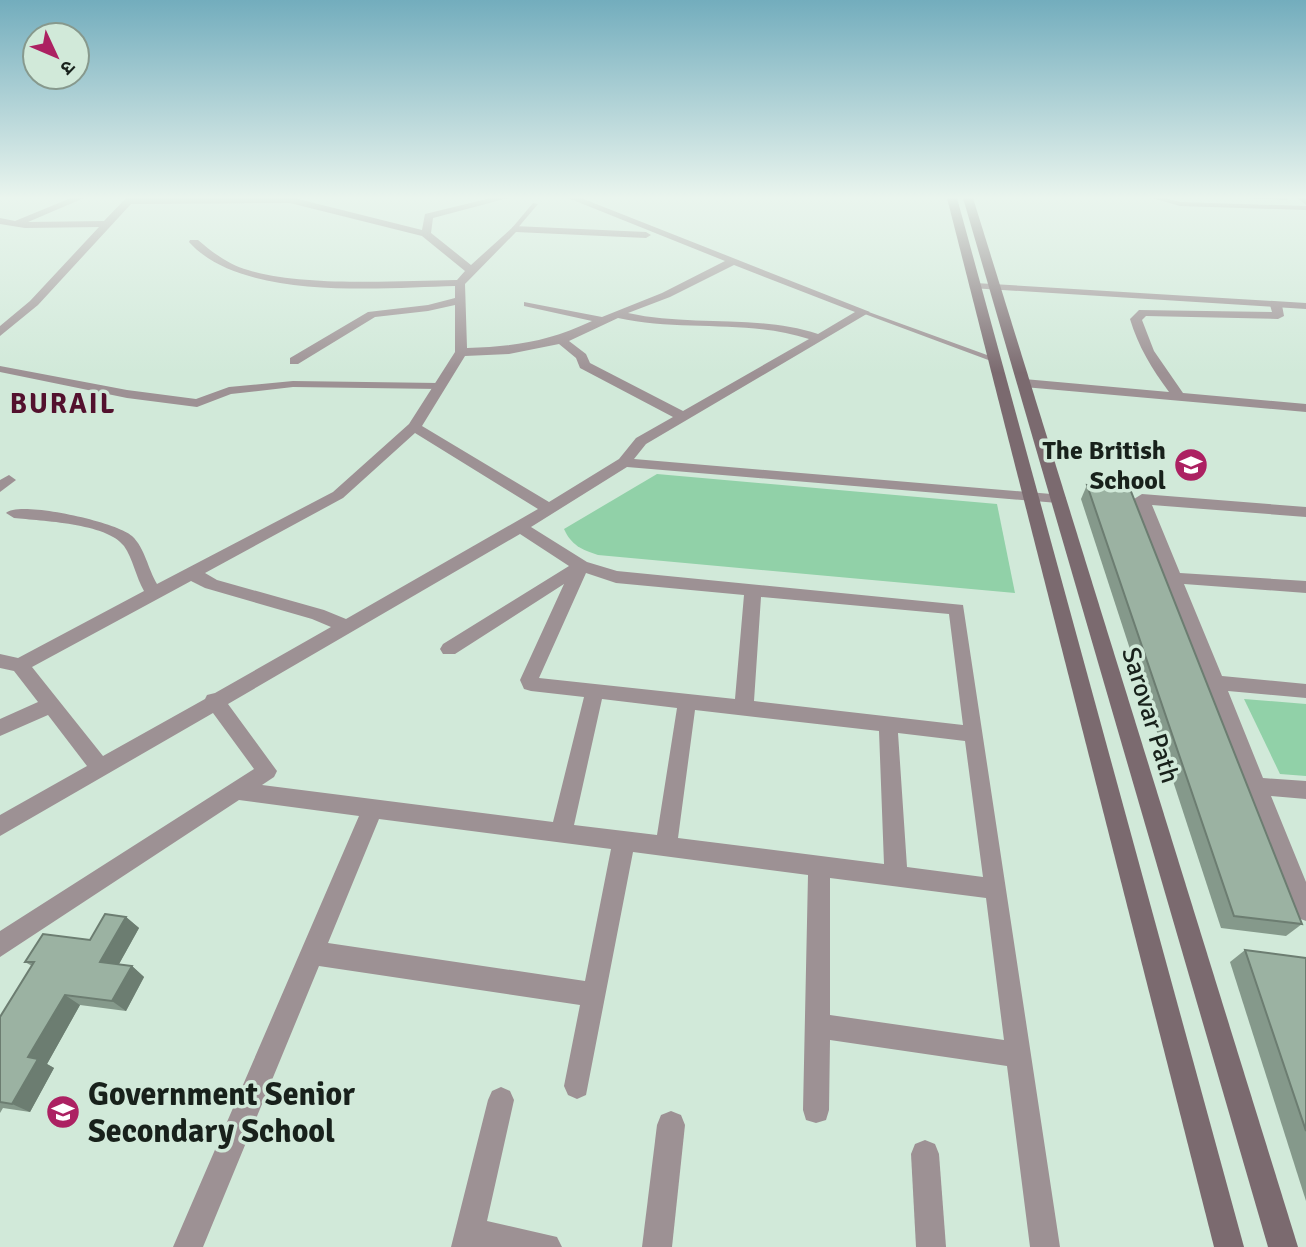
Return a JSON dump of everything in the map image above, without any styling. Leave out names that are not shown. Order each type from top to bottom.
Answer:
[{"type":"main road","name":"Sarovar Path","points":[[974,256],[1024,383],[1283,1247]]},
{"type":"main road","name":"Sarovar Path","points":[[979,256],[994,359],[1229,1247]]},
{"type":"street","points":[[0,332],[34,303],[78,256]]},
{"type":"street","points":[[216,256],[227,266],[252,274],[312,282],[460,283]]},
{"type":"street","points":[[453,256],[471,271]]},
{"type":"street","points":[[0,661],[20,665],[338,495],[414,427],[461,352],[460,283],[486,256]]},
{"type":"street","points":[[718,256],[864,312]]},
{"type":"street","points":[[461,352],[509,350],[561,340],[616,314],[666,295],[733,262]]},
{"type":"street","points":[[985,286],[1306,306]]},
{"type":"street","points":[[294,361],[372,314],[428,308],[460,300]]},
{"type":"street","points":[[528,304],[602,320]]},
{"type":"street","points":[[1179,397],[1156,366],[1139,329],[1136,319],[1143,312],[1278,316],[1276,304]]},
{"type":"street","points":[[0,826],[214,700],[520,527],[624,463],[641,441],[864,312]]},
{"type":"street","points":[[616,314],[652,322],[774,328],[819,338]]},
{"type":"street","points":[[561,340],[582,357],[584,365],[683,417]]},
{"type":"street","points":[[0,369],[114,392],[197,403],[229,391],[293,384],[439,386]]},
{"type":"street","points":[[1024,383],[1306,408]]},
{"type":"street","points":[[414,427],[549,509]]},
{"type":"street","points":[[624,463],[1058,498]]},
{"type":"street","points":[[1306,512],[1143,499],[1306,910]]},
{"type":"street","points":[[14,513],[82,523],[125,536],[132,545],[146,584],[154,593]]},
{"type":"street","points":[[520,527],[581,566],[616,578],[957,609],[1045,1247]]},
{"type":"street","points":[[449,649],[581,566]]},
{"type":"street","points":[[581,566],[529,680],[531,684],[974,734]]},
{"type":"street","points":[[191,573],[211,584],[318,614],[345,626]]},
{"type":"street","points":[[1174,578],[1306,587]]},
{"type":"street","points":[[744,708],[753,591]]},
{"type":"street","points":[[20,665],[100,766]]},
{"type":"street","points":[[1216,683],[1306,691]]},
{"type":"street","points":[[561,833],[595,691]]},
{"type":"street","points":[[0,945],[267,771],[214,700]]},
{"type":"street","points":[[666,846],[687,702]]},
{"type":"street","points":[[0,728],[51,705]]},
{"type":"street","points":[[888,724],[896,876]]},
{"type":"street","points":[[1256,786],[1306,790]]},
{"type":"street","points":[[236,791],[995,889]]},
{"type":"street","points":[[187,1247],[373,809]]},
{"type":"street","points":[[577,1086],[624,841]]},
{"type":"street","points":[[816,1110],[819,866]]},
{"type":"street","points":[[312,953],[595,995]]},
{"type":"street","points":[[817,1026],[1018,1055]]},
{"type":"street","points":[[501,1100],[467,1240],[547,1247]]},
{"type":"street","points":[[657,1247],[671,1125]]},
{"type":"street","points":[[925,1154],[931,1247]]},
{"type":"lane","points":[[864,312],[994,359]]},
{"type":"green space","points":[[657,474],[997,504],[1015,593],[598,555],[582,549],[570,539],[564,529]]},
{"type":"green space","points":[[1244,699],[1306,704],[1306,776],[1280,774]]},
{"type":"building","points":[[1087,485],[1130,489],[1302,924],[1234,916]]},
{"type":"building","points":[[105,914],[126,917],[100,962],[132,966],[112,1001],[65,995],[28,1057],[38,1059],[12,1104],[0,1102],[0,1017],[34,962],[25,962],[43,934],[90,940]]},
{"type":"building","points":[[1245,950],[1306,958],[1306,1131]]},
{"type":"place","name":"The British School","points":[[1191,465]]},
{"type":"place","name":"Government Senior Secondary School","points":[[63,1112]]},
{"type":"district","name":"BURAIL","points":[[63,403]]}]
